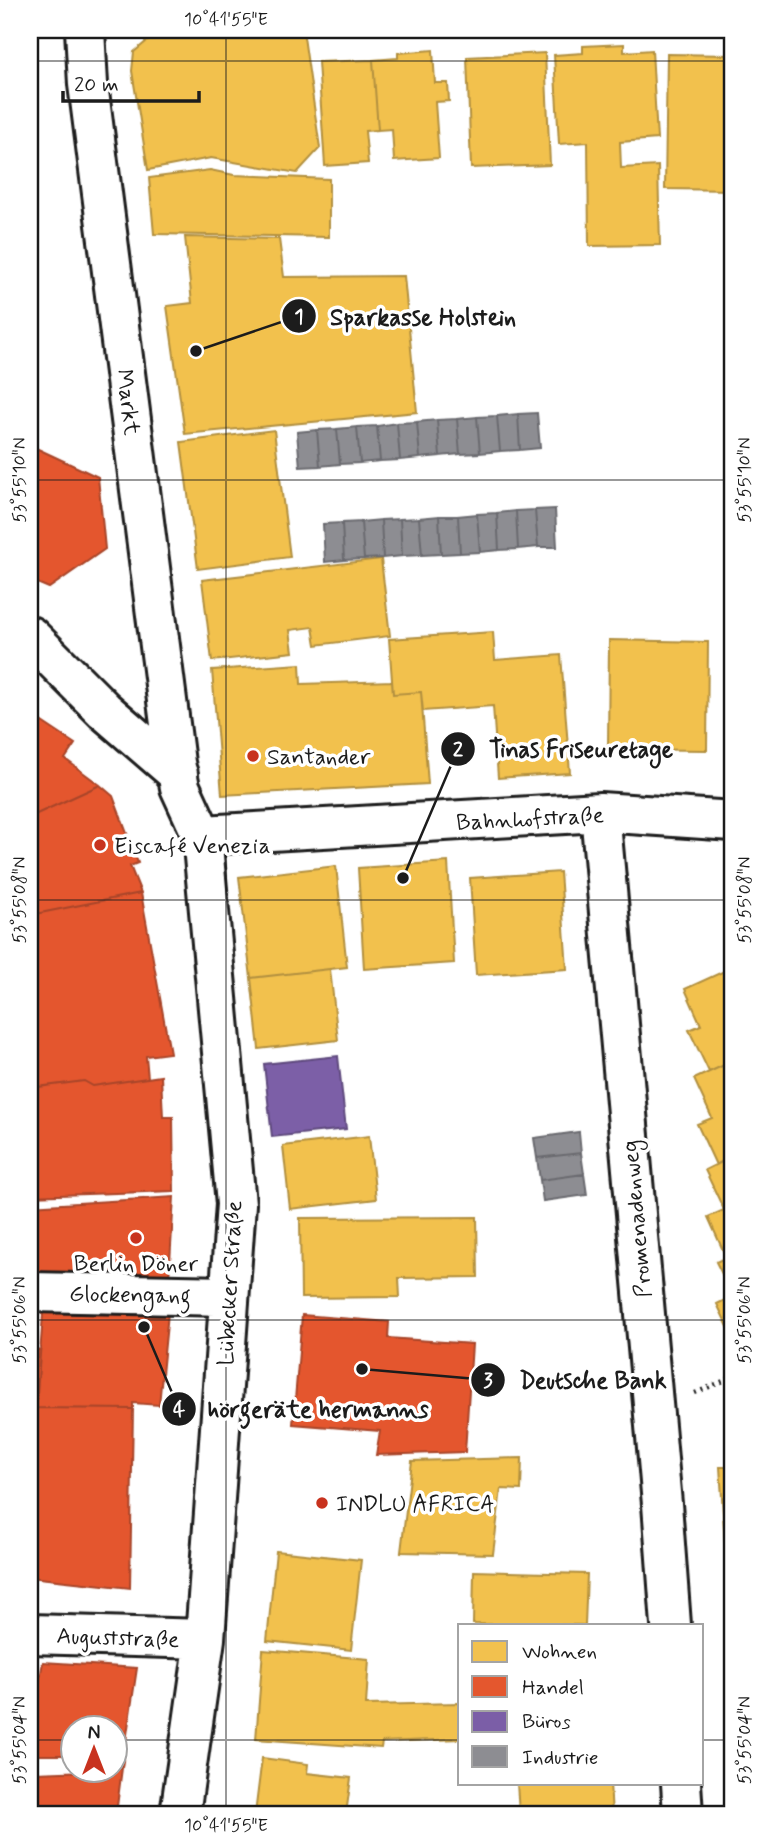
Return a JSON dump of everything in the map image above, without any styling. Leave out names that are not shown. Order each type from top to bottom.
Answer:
[{"type":"street","name":"Markt","points":[[85,30],[88,84],[178,774],[180,787],[202,835]]},
{"type":"street","points":[[30,636],[104,710],[178,774]]},
{"type":"street","name":"Bahnhofstraße","points":[[202,835],[600,813],[733,821]]},
{"type":"street","name":"Promenadenweg","points":[[600,813],[663,1504],[671,1624]]},
{"type":"street","name":"Lübecker Straße","points":[[180,1814],[205,1639],[236,1204],[202,835]]},
{"type":"street","name":"Glockengang","points":[[30,1292],[229,1296]]},
{"type":"street","name":"Auguststraße","points":[[30,1634],[205,1639]]},
{"type":"street","points":[[681,1784],[683,1814]]},
{"type":"building: Wohnen","points":[[215,30],[303,30],[320,148],[297,173],[211,158],[148,170],[132,71],[134,52],[153,36]]},
{"type":"building: Wohnen","points":[[624,44],[624,52],[652,50],[657,139],[620,142],[621,168],[658,166],[660,245],[589,246],[588,142],[559,144],[554,55],[583,53],[583,46]]},
{"type":"building: Wohnen","points":[[433,50],[435,83],[448,83],[449,101],[435,102],[439,158],[394,161],[392,129],[378,130],[373,60],[398,58],[398,53]]},
{"type":"building: Wohnen","points":[[545,53],[550,165],[471,168],[467,57]]},
{"type":"building: Wohnen","points":[[667,54],[733,55],[733,190],[665,189]]},
{"type":"building: Wohnen","points":[[373,60],[378,130],[365,131],[368,163],[325,166],[318,62]]},
{"type":"building: Wohnen","points":[[210,170],[234,175],[329,179],[329,237],[154,234],[149,178]]},
{"type":"building: Wohnen","points":[[185,237],[279,239],[284,277],[404,276],[417,412],[185,434],[167,306],[192,303]]},
{"type":"building: Wohnen","points":[[274,430],[290,557],[198,569],[181,442]]},
{"type":"building: Wohnen","points":[[381,559],[390,636],[316,645],[313,627],[290,630],[293,652],[212,661],[202,580]]},
{"type":"building: Wohnen","points":[[493,632],[495,660],[561,655],[570,773],[498,778],[493,706],[423,711],[421,692],[393,694],[389,639]]},
{"type":"building: Wohnen","points":[[609,640],[708,642],[707,750],[608,749]]},
{"type":"building: Wohnen","points":[[300,664],[301,684],[392,681],[393,694],[421,692],[428,784],[222,795],[212,670]]},
{"type":"building: Wohnen","points":[[448,862],[454,963],[364,969],[358,868]]},
{"type":"building: Wohnen","points":[[336,866],[347,967],[251,978],[239,877]]},
{"type":"building: Wohnen","points":[[560,872],[567,969],[476,975],[470,878]]},
{"type":"building: Wohnen","points":[[733,967],[733,1061],[709,1072],[689,1030],[701,1025],[685,989]]},
{"type":"building: Wohnen","points":[[330,969],[338,1040],[259,1049],[251,978]]},
{"type":"building: Wohnen","points":[[733,1061],[733,1156],[716,1165],[697,1124],[712,1118],[694,1079]]},
{"type":"building: Wohnen","points":[[369,1136],[376,1199],[290,1209],[283,1146]]},
{"type":"building: Wohnen","points":[[733,1156],[733,1254],[726,1257],[708,1217],[724,1210],[705,1170]]},
{"type":"building: Wohnen","points":[[477,1217],[478,1277],[399,1278],[400,1297],[301,1298],[300,1218]]},
{"type":"building: Wohnen","points":[[733,1254],[733,1296],[716,1262]]},
{"type":"building: Wohnen","points":[[733,1296],[733,1337],[717,1304]]},
{"type":"building: Wohnen","points":[[522,1458],[521,1490],[501,1489],[493,1554],[401,1552],[412,1461]]},
{"type":"building: Wohnen","points":[[720,1467],[733,1467],[733,1574],[727,1575]]},
{"type":"building: Wohnen","points":[[276,1551],[361,1560],[351,1650],[267,1641]]},
{"type":"building: Wohnen","points":[[474,1571],[587,1574],[585,1624],[473,1624]]},
{"type":"building: Wohnen","points":[[263,1650],[369,1659],[366,1705],[458,1703],[458,1739],[382,1742],[381,1748],[256,1739]]},
{"type":"building: Wohnen","points":[[262,1758],[308,1764],[307,1773],[351,1778],[346,1814],[255,1814]]},
{"type":"building: Wohnen","points":[[517,1784],[610,1784],[612,1814],[519,1814]]},
{"type":"building: Handel","points":[[38,449],[98,477],[105,549],[49,588],[30,580],[30,455]]},
{"type":"building: Handel","points":[[30,714],[75,744],[65,759],[100,785],[30,817]]},
{"type":"building: Handel","points":[[100,785],[113,796],[138,863],[130,866],[141,893],[30,915],[30,817]]},
{"type":"building: Handel","points":[[141,893],[170,1053],[146,1056],[148,1078],[93,1086],[84,1081],[30,1088],[30,915]]},
{"type":"building: Handel","points":[[161,1076],[163,1117],[173,1117],[174,1191],[30,1196],[30,1088],[84,1081],[93,1086]]},
{"type":"building: Handel","points":[[174,1197],[169,1279],[132,1277],[133,1270],[91,1272],[90,1285],[30,1278],[30,1206]]},
{"type":"building: Handel","points":[[44,1301],[168,1313],[159,1405],[133,1403],[133,1409],[36,1408]]},
{"type":"building: Handel","points":[[302,1315],[389,1322],[388,1338],[472,1344],[465,1452],[376,1455],[380,1431],[293,1424]]},
{"type":"building: Handel","points":[[40,1349],[36,1408],[30,1408],[30,1352]]},
{"type":"building: Handel","points":[[30,1408],[133,1409],[130,1588],[30,1577]]},
{"type":"building: Handel","points":[[43,1662],[137,1668],[130,1715],[60,1714],[60,1755],[32,1755]]},
{"type":"building: Handel","points":[[30,1683],[39,1683],[33,1747],[30,1748]]},
{"type":"building: Handel","points":[[60,1772],[60,1784],[120,1784],[116,1814],[30,1814],[35,1773]]},
{"type":"building: Büros","points":[[338,1056],[346,1129],[272,1137],[264,1064]]},
{"type":"building: Industrie","points":[[537,413],[540,448],[520,450],[518,414]]},
{"type":"building: Industrie","points":[[518,414],[520,450],[500,451],[497,416]]},
{"type":"building: Industrie","points":[[497,416],[500,451],[480,453],[477,417]]},
{"type":"building: Industrie","points":[[477,417],[480,453],[460,454],[457,419]]},
{"type":"building: Industrie","points":[[457,419],[460,454],[440,456],[437,420]]},
{"type":"building: Industrie","points":[[437,420],[440,456],[420,458],[417,422]]},
{"type":"building: Industrie","points":[[417,422],[420,458],[400,460],[397,423]]},
{"type":"building: Industrie","points":[[397,423],[400,460],[380,461],[377,426]]},
{"type":"building: Industrie","points":[[377,426],[380,461],[360,463],[357,427]]},
{"type":"building: Industrie","points":[[357,427],[360,463],[340,464],[337,429]]},
{"type":"building: Industrie","points":[[337,429],[340,464],[320,466],[317,430]]},
{"type":"building: Industrie","points":[[317,430],[320,466],[300,467],[297,432]]},
{"type":"building: Industrie","points":[[555,509],[557,547],[538,547],[535,510]]},
{"type":"building: Industrie","points":[[535,510],[538,547],[518,549],[516,511]]},
{"type":"building: Industrie","points":[[516,511],[518,549],[499,550],[497,513]]},
{"type":"building: Industrie","points":[[497,513],[499,550],[480,552],[477,514]]},
{"type":"building: Industrie","points":[[477,514],[480,552],[460,553],[458,516]]},
{"type":"building: Industrie","points":[[439,516],[441,554],[422,555],[419,518]]},
{"type":"building: Industrie","points":[[439,516],[458,516],[460,553],[441,554]]},
{"type":"building: Industrie","points":[[419,518],[422,555],[402,556],[400,519]]},
{"type":"building: Industrie","points":[[400,519],[402,556],[383,558],[381,520]]},
{"type":"building: Industrie","points":[[381,520],[383,558],[364,559],[361,522]]},
{"type":"building: Industrie","points":[[361,522],[364,559],[344,560],[342,523]]},
{"type":"building: Industrie","points":[[342,523],[344,560],[325,562],[323,524]]},
{"type":"building: Industrie","points":[[579,1132],[581,1153],[537,1158],[534,1138]]},
{"type":"building: Industrie","points":[[581,1153],[584,1174],[540,1180],[537,1158]]},
{"type":"building: Industrie","points":[[584,1174],[587,1195],[543,1201],[540,1180]]},
{"type":"place","name":"Sparkasse Holstein","points":[[196,351]]},
{"type":"place","name":"Santander","points":[[253,756]]},
{"type":"place","name":"Eiscafé Venezia","points":[[100,845]]},
{"type":"place","name":"Tinas Friseuretage","points":[[403,878]]},
{"type":"place","name":"Berlin Döner","points":[[136,1238]]},
{"type":"place","name":"hörgeräte hermanns","points":[[144,1327]]},
{"type":"place","name":"Deutsche Bank","points":[[362,1369]]},
{"type":"place","name":"INDLU AFRICA","points":[[322,1503]]}]
